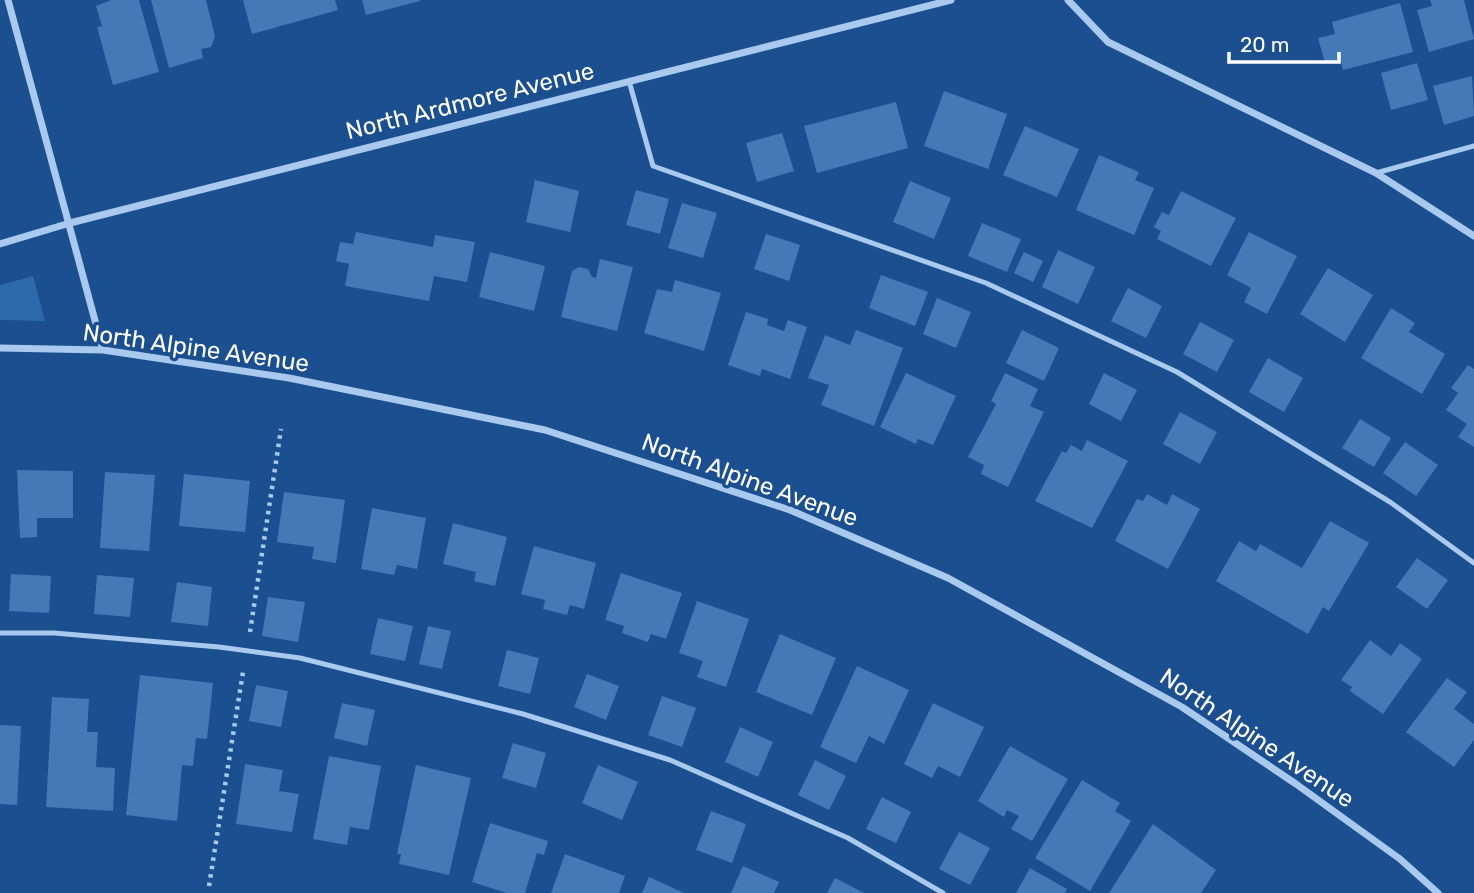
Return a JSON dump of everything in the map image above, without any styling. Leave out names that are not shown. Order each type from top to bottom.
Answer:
[{"type":"street","points":[[8,0],[103,350]]},
{"type":"street","name":"North Ardmore Avenue","points":[[0,244],[70,223],[951,0]]},
{"type":"street","points":[[1068,0],[1108,43],[1376,173],[1474,236]]},
{"type":"street","name":"North Alpine Avenue","points":[[0,348],[103,350],[289,378],[545,430],[790,510],[948,578],[1182,706],[1400,859],[1438,893]]},
{"type":"lane","points":[[629,81],[653,166],[986,283],[1177,372],[1390,502],[1474,563]]},
{"type":"lane","points":[[1376,173],[1474,146]]},
{"type":"lane","points":[[0,633],[68,634],[300,658],[523,714],[670,760],[848,838],[943,893]]},
{"type":"shaded area","points":[[33,276],[45,321],[0,320],[0,285]]},
{"type":"building","points":[[111,0],[139,0],[159,72],[113,85],[97,27],[102,26],[96,6]]},
{"type":"building","points":[[151,0],[206,0],[215,36],[211,47],[201,49],[203,58],[169,68]]},
{"type":"building","points":[[243,0],[335,0],[338,10],[252,34]]},
{"type":"building","points":[[362,0],[420,0],[420,1],[366,15]]},
{"type":"building","points":[[1430,0],[1464,0],[1474,39],[1429,52],[1417,10],[1432,6]]},
{"type":"building","points":[[1400,3],[1413,52],[1343,70],[1340,59],[1325,63],[1318,38],[1335,34],[1332,22]]},
{"type":"building","points":[[1417,63],[1428,100],[1391,110],[1381,73]]},
{"type":"building","points":[[1472,76],[1474,116],[1444,125],[1433,86]]},
{"type":"building","points":[[944,91],[1007,114],[988,169],[924,146]]},
{"type":"building","points":[[896,102],[908,148],[817,173],[804,126]]},
{"type":"building","points":[[1025,126],[1079,149],[1057,197],[1003,175]]},
{"type":"building","points":[[782,133],[794,171],[757,182],[746,143]]},
{"type":"building","points":[[1099,155],[1139,172],[1135,180],[1154,188],[1134,235],[1076,210]]},
{"type":"building","points":[[535,180],[579,191],[570,232],[526,222]]},
{"type":"building","points":[[910,181],[951,198],[934,239],[893,222]]},
{"type":"building","points":[[636,190],[669,199],[660,234],[626,225]]},
{"type":"building","points":[[1181,191],[1236,218],[1211,266],[1157,239],[1161,231],[1154,227],[1162,212],[1169,215]]},
{"type":"building","points":[[682,203],[717,213],[703,258],[668,248]]},
{"type":"building","points":[[982,223],[1021,239],[1007,272],[968,256]]},
{"type":"building","points":[[356,232],[433,247],[435,235],[475,242],[467,282],[434,276],[429,301],[345,286],[349,264],[336,261],[340,242],[353,244]]},
{"type":"building","points":[[1249,232],[1297,256],[1267,314],[1244,302],[1251,288],[1227,275]]},
{"type":"building","points":[[766,234],[800,245],[789,281],[754,269]]},
{"type":"building","points":[[1058,250],[1095,267],[1078,304],[1042,287]]},
{"type":"building","points":[[490,252],[545,266],[534,311],[479,297]]},
{"type":"building","points":[[1024,252],[1043,261],[1033,282],[1014,273]]},
{"type":"building","points":[[600,259],[633,267],[617,331],[561,317],[572,271],[579,267],[588,269],[592,277],[596,278]]},
{"type":"building","points":[[1328,268],[1373,295],[1345,342],[1300,314]]},
{"type":"building","points":[[881,275],[928,292],[915,326],[869,308]]},
{"type":"building","points":[[675,280],[721,293],[704,351],[644,333],[657,289],[672,292]]},
{"type":"building","points":[[1128,288],[1162,306],[1146,338],[1111,321]]},
{"type":"building","points":[[937,298],[971,312],[956,348],[923,334]]},
{"type":"building","points":[[1391,308],[1415,323],[1409,332],[1445,354],[1422,394],[1361,358]]},
{"type":"building","points":[[746,312],[768,319],[767,325],[784,331],[788,320],[807,327],[790,379],[762,369],[760,376],[728,365]]},
{"type":"building","points":[[1200,322],[1234,340],[1217,372],[1183,354]]},
{"type":"building","points":[[856,330],[903,348],[874,426],[821,405],[829,385],[808,378],[825,335],[850,345]]},
{"type":"building","points":[[1022,330],[1059,348],[1044,381],[1006,363]]},
{"type":"building","points":[[1268,358],[1303,378],[1284,412],[1249,392]]},
{"type":"building","points":[[1468,365],[1474,369],[1474,447],[1458,437],[1467,424],[1446,410],[1458,393],[1451,388]]},
{"type":"building","points":[[906,373],[956,396],[933,445],[918,439],[916,444],[880,427]]},
{"type":"building","points":[[1005,373],[1038,389],[1030,406],[1044,412],[1008,487],[981,474],[984,465],[968,457],[996,404],[991,401]]},
{"type":"building","points":[[1104,373],[1137,390],[1121,421],[1089,404]]},
{"type":"building","points":[[1180,412],[1217,432],[1200,464],[1163,444]]},
{"type":"building","points":[[1360,419],[1391,438],[1374,467],[1342,448]]},
{"type":"building","points":[[1087,440],[1128,461],[1092,528],[1035,501],[1062,451],[1066,453],[1071,445],[1082,451]]},
{"type":"building","points":[[1405,442],[1438,465],[1416,496],[1383,473]]},
{"type":"building","points":[[17,470],[73,471],[73,518],[37,518],[37,537],[20,538]]},
{"type":"building","points":[[105,472],[155,475],[149,551],[100,548]]},
{"type":"building","points":[[184,474],[250,481],[245,532],[179,526]]},
{"type":"building","points":[[284,492],[345,500],[336,563],[312,559],[314,547],[277,542]]},
{"type":"building","points":[[1147,494],[1167,505],[1172,494],[1200,509],[1168,569],[1115,541],[1137,499],[1143,501]]},
{"type":"building","points":[[372,508],[426,518],[417,569],[397,565],[394,575],[361,569]]},
{"type":"building","points":[[1330,521],[1369,543],[1329,611],[1323,607],[1308,634],[1216,581],[1239,541],[1256,551],[1260,544],[1302,568]]},
{"type":"building","points":[[453,523],[507,537],[495,586],[474,581],[476,572],[443,564]]},
{"type":"building","points":[[534,546],[596,563],[584,609],[570,605],[567,615],[543,609],[545,600],[521,594]]},
{"type":"building","points":[[1417,558],[1448,580],[1427,609],[1396,587]]},
{"type":"building","points":[[621,573],[682,593],[666,639],[651,634],[648,642],[622,633],[624,626],[605,620]]},
{"type":"building","points":[[11,574],[51,576],[49,613],[9,611]]},
{"type":"building","points":[[97,575],[134,578],[130,617],[94,614]]},
{"type":"building","points":[[177,582],[212,587],[208,626],[171,622]]},
{"type":"building","points":[[268,597],[305,602],[298,642],[262,636]]},
{"type":"building","points":[[697,601],[749,619],[726,687],[697,677],[703,661],[679,653]]},
{"type":"building","points":[[378,618],[413,626],[405,661],[370,654]]},
{"type":"building","points":[[428,626],[451,631],[442,669],[419,664]]},
{"type":"building","points":[[780,634],[836,658],[812,715],[756,692]]},
{"type":"building","points":[[1370,640],[1391,656],[1400,643],[1422,659],[1383,714],[1350,691],[1352,687],[1341,680]]},
{"type":"building","points":[[507,650],[539,658],[530,694],[498,686]]},
{"type":"building","points":[[857,666],[909,690],[884,744],[869,736],[856,763],[820,747]]},
{"type":"building","points":[[587,674],[619,686],[606,720],[574,707]]},
{"type":"building","points":[[140,675],[213,683],[207,739],[196,738],[193,766],[182,765],[177,821],[126,815]]},
{"type":"building","points":[[1447,678],[1467,692],[1454,709],[1474,724],[1474,740],[1454,767],[1406,732]]},
{"type":"building","points":[[256,685],[288,691],[281,727],[249,721]]},
{"type":"building","points":[[662,696],[696,708],[682,747],[648,735]]},
{"type":"building","points":[[52,697],[89,699],[87,732],[98,732],[96,767],[115,768],[113,811],[46,807]]},
{"type":"building","points":[[342,703],[375,710],[367,746],[334,738]]},
{"type":"building","points":[[933,703],[984,727],[960,777],[938,766],[932,778],[904,764]]},
{"type":"building","points":[[0,725],[21,726],[17,805],[0,804]]},
{"type":"building","points":[[740,727],[773,742],[758,777],[725,762]]},
{"type":"building","points":[[513,743],[546,753],[536,788],[502,778]]},
{"type":"building","points":[[1010,746],[1068,779],[1032,841],[1011,829],[1019,816],[1007,810],[1004,817],[978,801]]},
{"type":"building","points":[[329,756],[381,766],[369,830],[350,827],[347,845],[313,839]]},
{"type":"building","points":[[815,760],[846,776],[829,810],[798,795]]},
{"type":"building","points":[[245,764],[283,770],[279,791],[299,794],[292,832],[236,824]]},
{"type":"building","points":[[416,765],[471,778],[449,875],[399,864],[401,854],[397,854]]},
{"type":"building","points":[[598,765],[638,782],[622,820],[582,803]]},
{"type":"building","points":[[1082,780],[1120,803],[1115,811],[1131,821],[1090,891],[1035,858]]},
{"type":"building","points":[[882,797],[911,812],[896,843],[866,829]]},
{"type":"building","points":[[711,811],[746,824],[732,863],[696,850]]},
{"type":"building","points":[[490,823],[548,841],[544,855],[537,853],[525,893],[507,893],[472,882]]},
{"type":"building","points":[[1153,824],[1216,870],[1201,893],[1109,893]]},
{"type":"building","points":[[959,832],[990,848],[970,885],[939,869]]},
{"type":"building","points":[[565,854],[625,876],[619,893],[551,893]]},
{"type":"building","points":[[743,866],[779,882],[774,893],[731,893]]},
{"type":"building","points":[[1030,868],[1067,889],[1065,893],[1016,893]]},
{"type":"building","points":[[649,877],[684,893],[642,893]]},
{"type":"building","points":[[835,878],[864,893],[827,893]]}]
